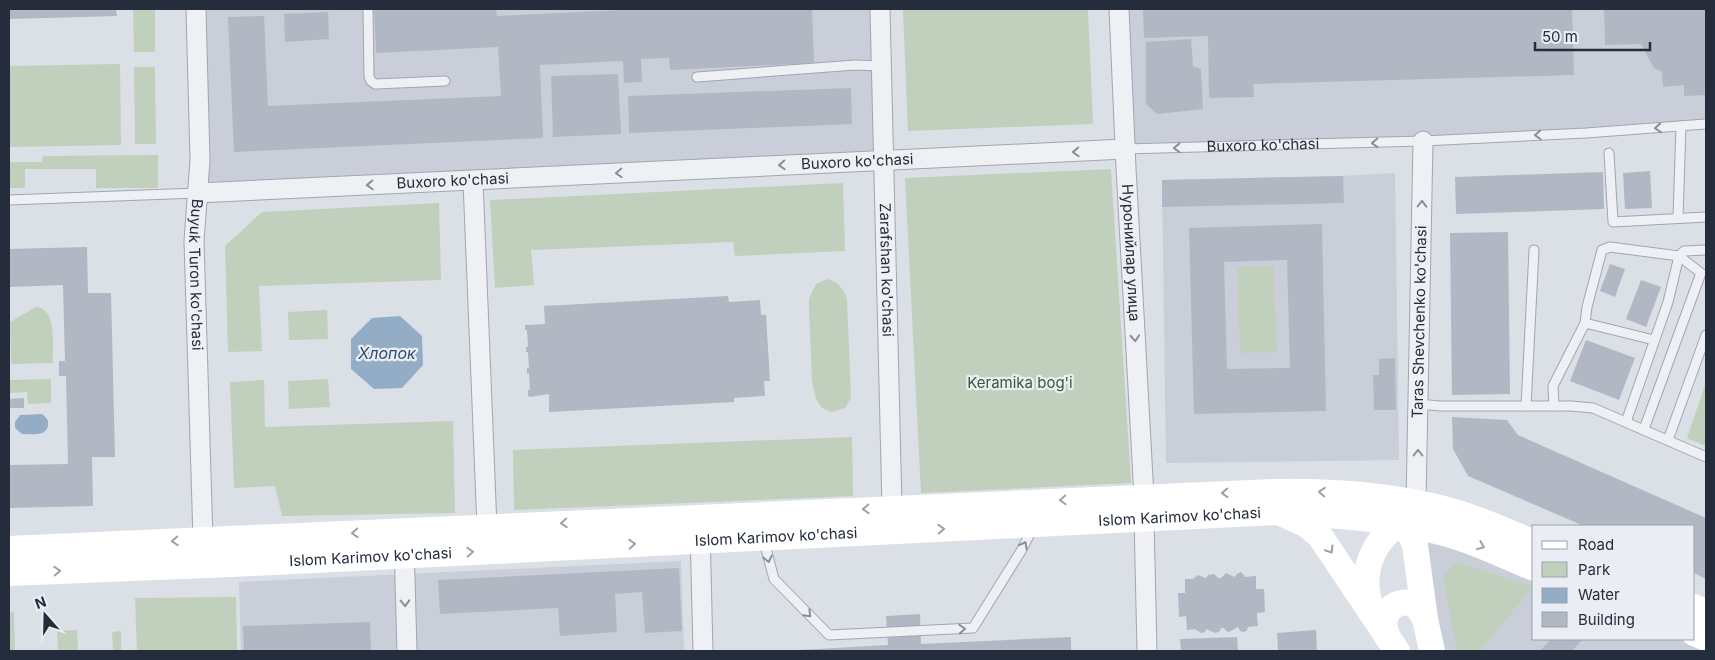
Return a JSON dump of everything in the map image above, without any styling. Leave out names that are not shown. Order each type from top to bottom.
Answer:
[{"type":"main road","name":"Islom Karimov ko'chasi","points":[[9,573],[232,564],[404,543],[487,527],[700,529],[764,538],[892,520],[1036,524],[1274,492],[1369,495],[1416,502],[1447,521],[1462,538],[1532,567]]},
{"type":"main road","points":[[1369,495],[1401,523],[1412,537],[1418,561],[1425,619],[1432,651]]},
{"type":"main road","name":"Islom Karimov ko'chasi","points":[[9,549],[203,540],[404,543],[1144,508],[1277,512],[1340,516],[1401,523]]},
{"type":"main road","points":[[1277,512],[1307,525],[1320,536],[1386,635]]},
{"type":"main road","points":[[1386,635],[1369,602],[1367,591],[1367,572],[1370,560],[1379,543],[1401,523],[1418,516],[1447,521]]},
{"type":"main road","name":"Islom Karimov ko'chasi","points":[[1447,521],[1532,542]]},
{"type":"main road","points":[[1418,561],[1420,551],[1425,542],[1434,536],[1447,521]]},
{"type":"main road","points":[[1386,635],[1385,618],[1395,605],[1404,602],[1412,604],[1425,619]]},
{"type":"street","name":"Buyuk Turon ko'chasi","points":[[196,9],[200,160],[194,241],[203,540]]},
{"type":"street","name":"Zarafshan ko'chasi","points":[[880,9],[892,520]]},
{"type":"street","name":"Нуронийлар улица","points":[[1119,9],[1144,508],[1148,651]]},
{"type":"street","name":"Taras Shevchenko ko'chasi","points":[[1416,502],[1423,142]]},
{"type":"street","name":"Buxoro ko'chasi","points":[[198,192],[1125,150]]},
{"type":"street","points":[[473,180],[487,527]]},
{"type":"street","points":[[700,529],[703,651]]},
{"type":"street","points":[[404,543],[407,651]]},
{"type":"lane","points":[[368,9],[369,78],[371,81],[375,84],[445,81]]},
{"type":"lane","points":[[697,77],[855,65],[881,66]]},
{"type":"lane","name":"Buxoro ko'chasi","points":[[1125,150],[1423,142],[1706,124]]},
{"type":"lane","points":[[1678,217],[1681,126]]},
{"type":"lane","points":[[1609,153],[1613,222],[1706,216]]},
{"type":"lane","name":"Buxoro ko'chasi","points":[[9,200],[198,192]]},
{"type":"lane","points":[[1554,406],[1553,386],[1585,322],[1587,307],[1602,250],[1610,247],[1679,256],[1704,273],[1644,429]]},
{"type":"lane","points":[[1526,406],[1534,250]]},
{"type":"lane","points":[[1626,422],[1668,302],[1679,256],[1684,251],[1706,250]]},
{"type":"lane","points":[[1585,322],[1654,340]]},
{"type":"lane","points":[[1668,440],[1706,334]]},
{"type":"lane","points":[[1418,404],[1593,408],[1706,457]]},
{"type":"lane","points":[[764,538],[774,579],[829,635],[964,629],[973,628],[1021,552],[1036,524]]},
{"type":"shaded area","points":[[196,9],[880,9],[883,160],[198,193]]},
{"type":"shaded area","points":[[1119,9],[1706,9],[1706,124],[1642,129],[1125,149]]},
{"type":"shaded area","points":[[1395,173],[1399,460],[1166,463],[1162,180]]},
{"type":"shaded area","points":[[1444,533],[1532,567],[1532,640],[1695,640],[1695,638],[1706,638],[1706,651],[1432,651],[1415,545]]},
{"type":"shaded area","points":[[681,561],[684,651],[241,651],[239,582]]},
{"type":"green space","points":[[133,9],[155,9],[155,52],[134,52]]},
{"type":"green space","points":[[903,9],[1088,9],[1093,124],[908,131]]},
{"type":"green space","points":[[120,64],[121,145],[9,147],[9,66]]},
{"type":"green space","points":[[134,67],[155,67],[156,144],[135,144]]},
{"type":"green space","points":[[158,155],[158,188],[96,188],[96,169],[25,169],[25,188],[9,188],[9,162],[42,162],[43,156]]},
{"type":"green space","name":"Keramika bog'i","points":[[1111,169],[1131,483],[921,493],[905,178]]},
{"type":"green space","points":[[843,183],[845,251],[735,256],[733,242],[531,250],[534,285],[495,288],[490,200]]},
{"type":"green space","points":[[439,203],[441,280],[259,286],[262,351],[228,352],[225,246],[262,212]]},
{"type":"green space","points":[[1273,266],[1277,352],[1240,353],[1237,267]]},
{"type":"green space","points":[[827,279],[840,286],[847,299],[851,398],[845,408],[832,412],[822,408],[816,399],[812,381],[809,309],[809,299],[816,284]]},
{"type":"green space","points":[[36,307],[43,309],[51,321],[53,363],[11,364],[10,322]]},
{"type":"green space","points":[[327,310],[328,339],[289,340],[288,312]]},
{"type":"green space","points":[[51,379],[51,403],[28,404],[27,392],[10,393],[10,380]]},
{"type":"green space","points":[[328,379],[330,407],[289,409],[288,381]]},
{"type":"green space","points":[[264,380],[265,427],[453,421],[455,513],[282,516],[275,486],[234,488],[230,382]]},
{"type":"green space","points":[[1706,382],[1706,446],[1687,438]]},
{"type":"green space","points":[[852,437],[853,496],[514,510],[513,450]]},
{"type":"green space","points":[[1456,562],[1532,588],[1479,651],[1457,651],[1443,577]]},
{"type":"green space","points":[[236,597],[237,651],[137,651],[135,598]]},
{"type":"green space","points":[[14,612],[15,651],[9,651],[9,613]]},
{"type":"green space","points":[[77,630],[78,651],[58,651],[57,631]]},
{"type":"green space","points":[[121,631],[121,651],[113,651],[112,632]]},
{"type":"water","name":"Хлопок","points":[[400,316],[422,336],[423,365],[402,388],[374,389],[351,369],[351,339],[372,318]]},
{"type":"water","points":[[42,414],[48,422],[45,431],[38,434],[22,434],[15,428],[15,422],[20,415]]},
{"type":"building","points":[[9,9],[116,9],[117,16],[9,19]]},
{"type":"building","points":[[374,9],[496,9],[497,16],[642,9],[812,9],[814,63],[670,70],[669,58],[641,59],[642,82],[624,83],[623,61],[540,65],[543,138],[234,152],[228,17],[264,16],[268,106],[501,96],[498,47],[376,53]]},
{"type":"building","points":[[1143,9],[1572,9],[1574,75],[1253,84],[1254,97],[1209,98],[1208,36],[1144,38]]},
{"type":"building","points":[[1604,9],[1706,9],[1706,95],[1684,96],[1684,85],[1663,87],[1662,72],[1654,68],[1641,44],[1605,45]]},
{"type":"building","points":[[328,12],[329,39],[285,42],[284,14]]},
{"type":"building","points":[[1191,39],[1193,66],[1201,69],[1203,109],[1157,114],[1146,104],[1146,42]]},
{"type":"building","points":[[618,74],[621,134],[553,137],[551,76]]},
{"type":"building","points":[[851,88],[852,124],[629,133],[628,96]]},
{"type":"building","points":[[1650,171],[1652,208],[1625,209],[1623,173]]},
{"type":"building","points":[[1603,172],[1604,209],[1456,214],[1455,177]]},
{"type":"building","points":[[1343,176],[1344,203],[1162,207],[1162,180]]},
{"type":"building","points":[[1322,224],[1326,411],[1194,414],[1189,228]],"holes":[[[1287,260],[1290,368],[1227,369],[1224,262]]]},
{"type":"building","points":[[1508,232],[1510,394],[1452,395],[1450,233]]},
{"type":"building","points":[[87,247],[88,293],[111,293],[115,457],[92,457],[93,506],[9,508],[9,465],[68,464],[66,376],[59,376],[59,361],[65,361],[63,285],[9,287],[9,249]]},
{"type":"building","points":[[1610,264],[1625,269],[1615,297],[1600,291]]},
{"type":"building","points":[[1641,280],[1661,287],[1646,327],[1626,319]]},
{"type":"building","points":[[728,296],[729,302],[760,300],[761,315],[766,315],[770,381],[764,381],[765,396],[734,398],[734,402],[549,412],[549,394],[528,396],[528,390],[530,390],[529,373],[527,374],[527,368],[529,368],[528,352],[526,352],[526,347],[528,347],[527,330],[525,330],[525,325],[545,324],[544,306]]},
{"type":"building","points":[[1586,340],[1635,358],[1619,400],[1570,381]]},
{"type":"building","points":[[1395,358],[1396,410],[1374,410],[1373,375],[1379,375],[1379,359]]},
{"type":"building","points":[[24,398],[24,408],[9,408],[9,399]]},
{"type":"building","points":[[1452,417],[1507,420],[1518,435],[1706,518],[1706,579],[1695,574],[1695,525],[1582,525],[1468,476],[1453,449]]},
{"type":"building","points":[[679,568],[682,631],[645,633],[642,592],[615,594],[617,632],[560,636],[558,608],[440,614],[438,580]]},
{"type":"building","points":[[1241,572],[1245,577],[1256,576],[1256,589],[1264,589],[1265,612],[1257,613],[1258,626],[1248,627],[1244,632],[1240,631],[1238,627],[1229,632],[1221,628],[1219,632],[1215,633],[1206,629],[1205,632],[1201,633],[1195,629],[1187,630],[1186,616],[1179,617],[1178,593],[1185,593],[1185,579],[1193,579],[1198,575],[1206,578],[1208,575],[1214,574],[1221,578],[1226,573],[1235,577]]},
{"type":"building","points":[[920,614],[921,644],[1071,637],[1071,651],[800,651],[888,645],[886,616]]},
{"type":"building","points":[[370,622],[371,651],[244,651],[243,626]]},
{"type":"building","points":[[1316,630],[1317,651],[1278,651],[1277,633]]},
{"type":"building","points":[[1237,637],[1238,651],[1181,651],[1180,639]]},
{"type":"building","points":[[1550,640],[1582,640],[1572,651],[1540,651]]}]
